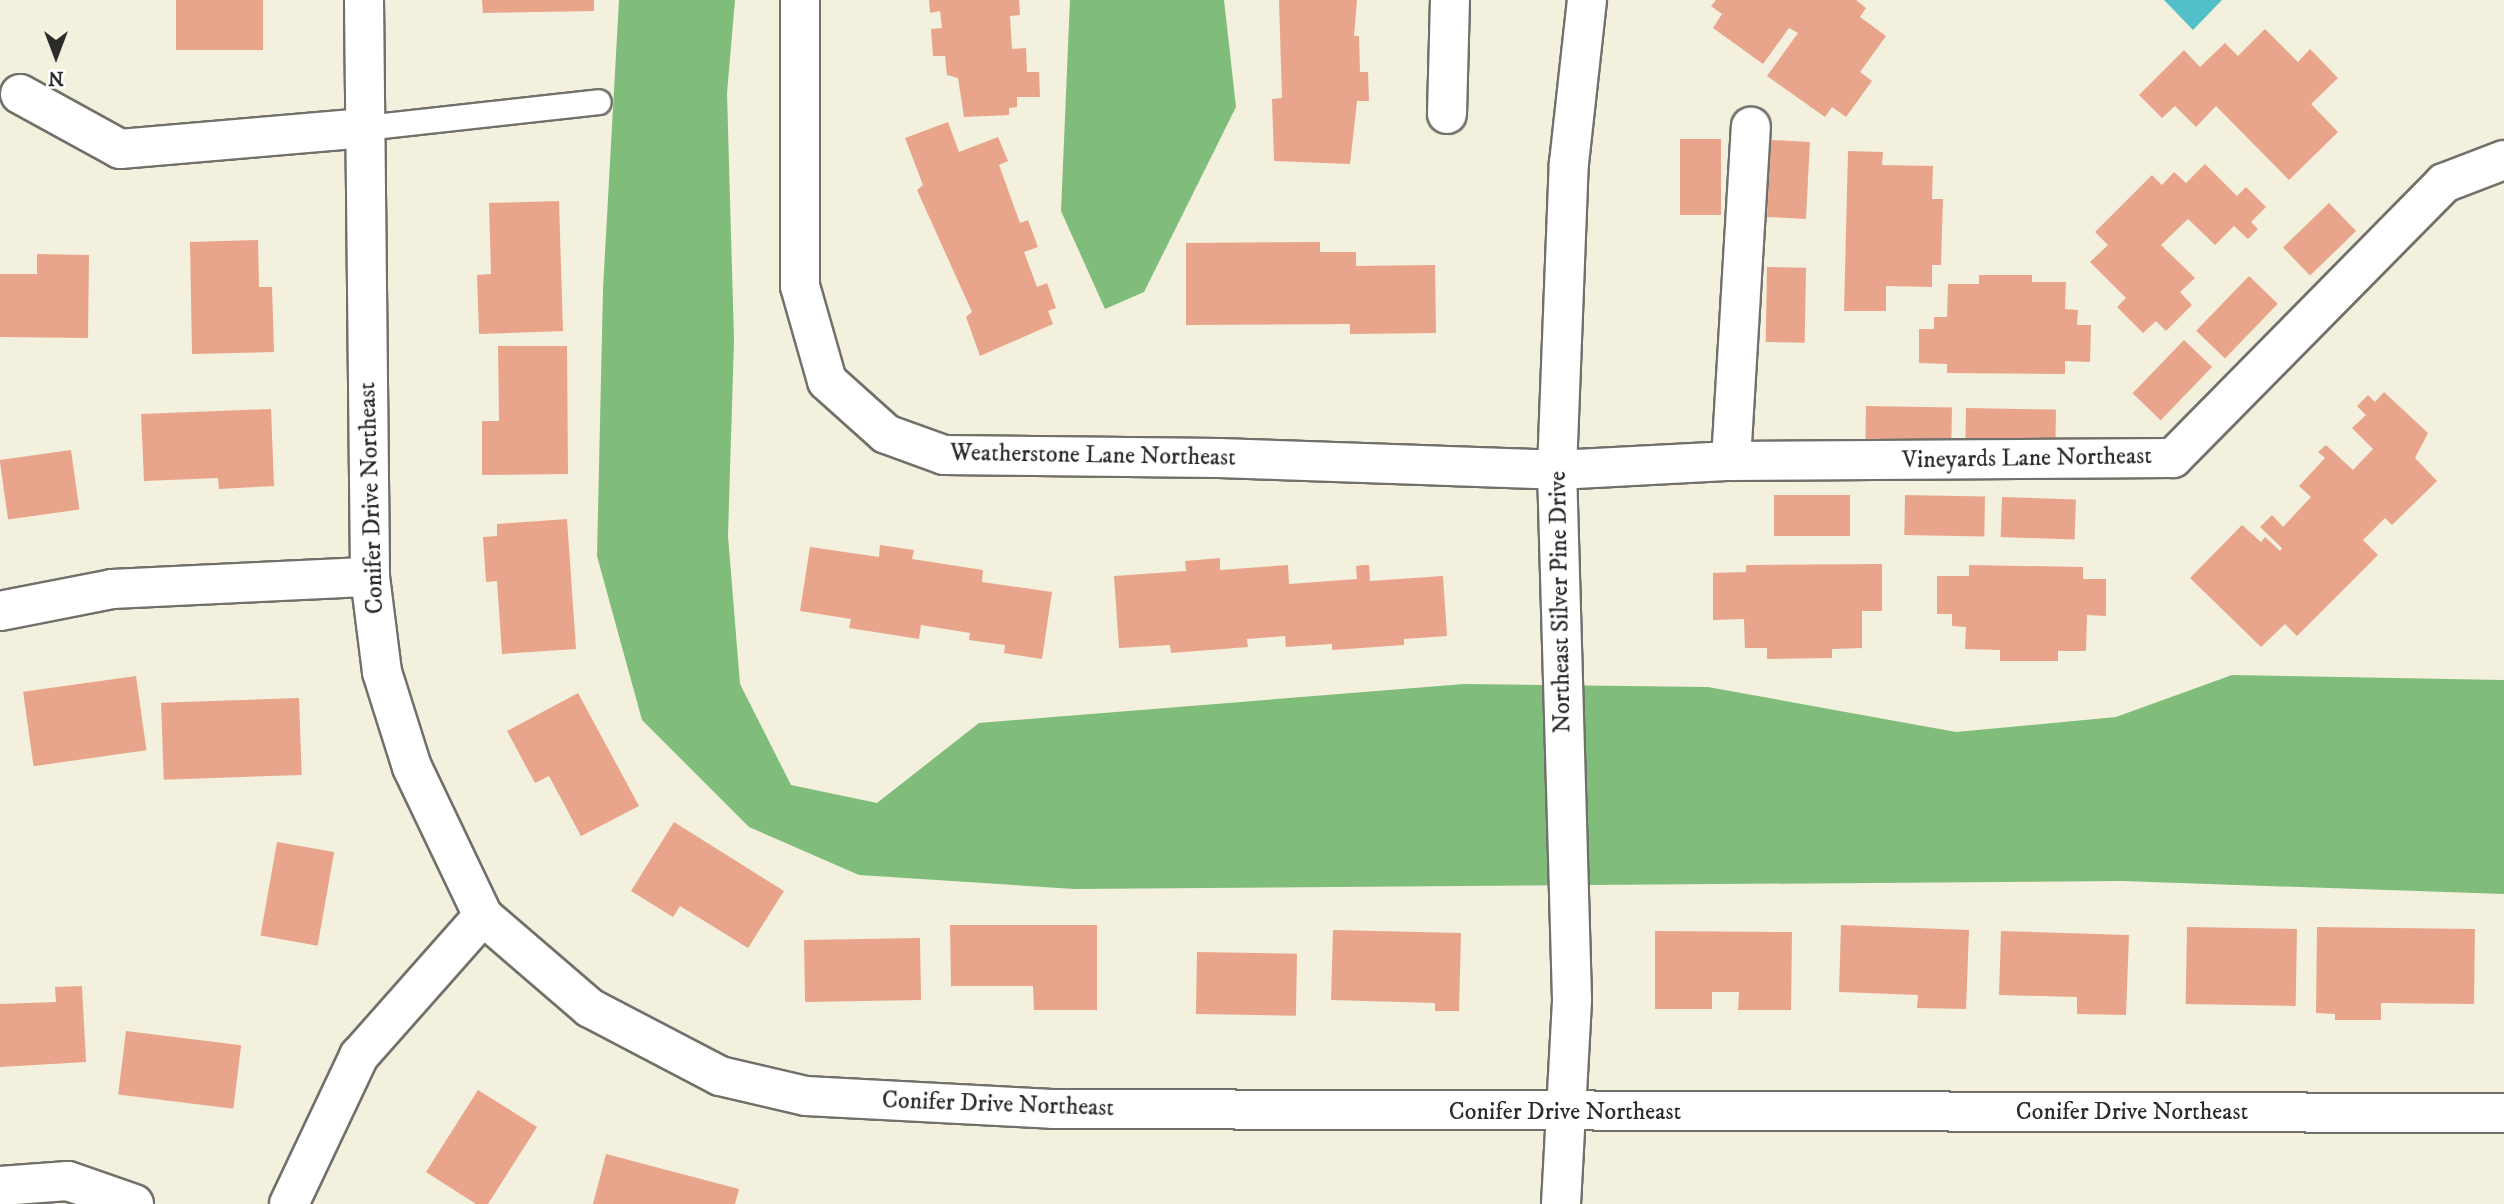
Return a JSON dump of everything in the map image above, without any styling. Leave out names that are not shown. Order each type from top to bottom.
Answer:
[{"type":"street","name":"Conifer Drive Northeast","points":[[364,0],[370,577],[382,673],[412,767],[483,916],[590,1009],[720,1076],[806,1096],[1052,1109],[1562,1114],[2504,1113]]},
{"type":"street","name":"Weatherstone Lane Northeast","points":[[800,0],[800,286],[827,381],[886,434],[944,455],[1219,458],[1557,470]]},
{"type":"street","points":[[1447,114],[1450,0]]},
{"type":"street","name":"Northeast Silver Pine Drive","points":[[1561,1204],[1562,1114],[1572,999],[1557,470],[1569,163],[1587,0]]},
{"type":"street","points":[[20,94],[120,149],[365,128]]},
{"type":"street","points":[[1731,461],[1751,127]]},
{"type":"street","name":"Vineyards Lane Northeast","points":[[1557,470],[1731,461],[2173,458],[2444,183],[2504,160]]},
{"type":"street","points":[[0,611],[112,589],[370,577]]},
{"type":"street","points":[[289,1204],[359,1056],[483,916]]},
{"type":"street","points":[[0,1186],[68,1181],[134,1204]]},
{"type":"lane","points":[[365,128],[599,102]]},
{"type":"green space","points":[[619,0],[735,0],[727,93],[734,340],[728,536],[740,684],[791,785],[877,803],[979,723],[1464,684],[1708,687],[1956,732],[2116,717],[2232,675],[2504,680],[2504,894],[2122,881],[1074,889],[859,875],[749,827],[642,720],[597,556],[603,289]]},
{"type":"green space","points":[[1070,0],[1224,0],[1236,107],[1144,292],[1105,309],[1061,211]]},
{"type":"water","points":[[2164,0],[2222,0],[2193,30]]},
{"type":"building","points":[[176,0],[263,0],[263,50],[176,50]]},
{"type":"building","points":[[482,0],[594,0],[594,11],[483,13]]},
{"type":"building","points":[[929,0],[1019,0],[1020,15],[1010,16],[1012,49],[1026,48],[1027,72],[1039,72],[1040,97],[1017,97],[1017,107],[1009,108],[1009,115],[964,117],[958,78],[947,75],[945,56],[933,56],[931,29],[942,28],[940,11],[930,13]]},
{"type":"building","points":[[1279,0],[1357,0],[1354,36],[1359,36],[1360,72],[1368,72],[1369,101],[1357,101],[1350,164],[1274,161],[1272,99],[1282,98]]},
{"type":"building","points":[[1716,0],[1856,0],[1866,8],[1860,17],[1886,36],[1860,72],[1872,81],[1846,117],[1832,107],[1825,117],[1767,76],[1798,33],[1789,28],[1763,64],[1713,28],[1722,14],[1711,6]]},
{"type":"building","points":[[2265,29],[2298,62],[2310,49],[2338,78],[2311,104],[2338,132],[2289,180],[2216,106],[2196,127],[2175,106],[2162,118],[2139,95],[2184,50],[2200,67],[2225,43],[2238,56]]},
{"type":"building","points":[[948,122],[959,152],[998,137],[1008,161],[999,165],[1020,223],[1028,220],[1038,247],[1024,252],[1037,287],[1047,283],[1056,308],[1048,311],[1053,324],[980,356],[966,317],[972,312],[917,190],[923,185],[905,138]]},
{"type":"building","points":[[1680,139],[1721,139],[1721,215],[1680,215]]},
{"type":"building","points":[[1771,140],[1810,142],[1806,219],[1767,217]]},
{"type":"building","points":[[1848,151],[1883,152],[1882,165],[1933,166],[1932,199],[1943,199],[1941,265],[1932,265],[1932,287],[1886,286],[1886,311],[1844,311]]},
{"type":"building","points":[[2205,164],[2237,196],[2246,187],[2266,207],[2251,222],[2258,229],[2248,239],[2234,226],[2215,245],[2188,219],[2161,245],[2195,278],[2180,292],[2192,305],[2166,331],[2156,321],[2143,333],[2117,307],[2126,298],[2090,262],[2108,245],[2095,232],[2152,175],[2162,185],[2174,172],[2186,183]]},
{"type":"building","points":[[559,201],[563,331],[479,334],[477,275],[491,274],[489,203]]},
{"type":"building","points":[[2329,203],[2356,231],[2310,276],[2283,247]]},
{"type":"building","points":[[258,240],[259,287],[272,287],[274,352],[192,354],[190,242]]},
{"type":"building","points":[[1320,242],[1320,252],[1356,252],[1356,266],[1435,265],[1436,333],[1350,334],[1350,324],[1186,325],[1186,243]]},
{"type":"building","points":[[37,254],[89,255],[88,338],[0,337],[0,274],[37,274]]},
{"type":"building","points":[[1767,267],[1806,268],[1805,343],[1766,342]]},
{"type":"building","points":[[1979,275],[2032,275],[2032,282],[2066,282],[2065,309],[2078,310],[2077,325],[2091,325],[2090,362],[2065,361],[2065,374],[1947,373],[1947,364],[1919,363],[1919,329],[1934,329],[1934,317],[1947,317],[1948,284],[1979,284]]},
{"type":"building","points":[[2249,276],[2278,304],[2225,358],[2196,331]]},
{"type":"building","points":[[2184,340],[2212,367],[2161,420],[2133,393]]},
{"type":"building","points":[[498,346],[567,346],[568,474],[482,475],[482,421],[499,421]]},
{"type":"building","points":[[2384,392],[2428,433],[2415,458],[2437,481],[2392,525],[2385,518],[2363,540],[2378,555],[2297,636],[2285,624],[2261,647],[2190,578],[2242,525],[2261,542],[2265,537],[2280,551],[2282,548],[2260,527],[2272,515],[2283,527],[2311,497],[2299,486],[2325,458],[2318,452],[2326,445],[2353,470],[2373,449],[2352,428],[2366,415],[2357,406],[2368,395],[2375,402]]},
{"type":"building","points":[[1866,406],[1952,408],[1951,448],[1865,447]]},
{"type":"building","points":[[1966,408],[2056,410],[2055,449],[1965,447]]},
{"type":"building","points":[[271,409],[274,486],[219,489],[218,478],[144,481],[141,414]]},
{"type":"building","points":[[71,450],[79,509],[8,519],[0,460]]},
{"type":"building","points":[[1774,495],[1850,495],[1850,536],[1774,536]]},
{"type":"building","points":[[1905,495],[1985,496],[1984,536],[1904,535]]},
{"type":"building","points":[[2002,497],[2076,500],[2075,540],[2001,537]]},
{"type":"building","points":[[567,519],[576,649],[502,654],[497,581],[486,582],[483,537],[497,536],[497,524]]},
{"type":"building","points":[[880,545],[914,550],[912,559],[983,570],[982,582],[1052,592],[1042,659],[1004,653],[1005,645],[969,640],[970,633],[921,625],[919,639],[849,628],[851,619],[800,611],[810,547],[879,557]]},
{"type":"building","points":[[1220,558],[1220,570],[1288,565],[1289,584],[1357,579],[1356,566],[1363,565],[1369,565],[1370,581],[1443,576],[1447,636],[1404,639],[1404,645],[1332,650],[1332,644],[1286,647],[1285,636],[1247,639],[1248,647],[1171,653],[1170,645],[1119,648],[1114,576],[1186,571],[1185,561]]},
{"type":"building","points":[[1882,564],[1882,611],[1862,611],[1862,648],[1832,649],[1832,658],[1767,659],[1767,648],[1745,648],[1744,619],[1713,620],[1713,573],[1746,572],[1746,565]]},
{"type":"building","points":[[1969,565],[2083,567],[2083,579],[2106,579],[2106,616],[2087,615],[2086,651],[2058,651],[2058,661],[2000,661],[2000,650],[1965,649],[1966,627],[1952,626],[1952,614],[1937,614],[1937,576],[1969,576]]},
{"type":"building","points":[[136,676],[146,750],[34,766],[23,692]]},
{"type":"building","points":[[578,693],[639,806],[581,836],[549,776],[535,783],[507,731]]},
{"type":"building","points":[[299,698],[302,775],[164,780],[161,703]]},
{"type":"building","points":[[674,822],[784,891],[748,948],[680,906],[673,917],[631,891]]},
{"type":"building","points":[[277,842],[334,852],[318,946],[261,936]]},
{"type":"building","points":[[950,925],[1097,925],[1097,1010],[1034,1010],[1033,986],[951,986]]},
{"type":"building","points":[[1841,925],[1969,930],[1966,1009],[1917,1008],[1918,995],[1839,992]]},
{"type":"building","points":[[2187,927],[2297,929],[2296,1006],[2186,1004]]},
{"type":"building","points":[[2317,927],[2475,929],[2474,1004],[2381,1003],[2381,1020],[2335,1020],[2335,1014],[2316,1013]]},
{"type":"building","points":[[1333,930],[1461,933],[1459,1011],[1435,1011],[1435,1003],[1331,1000]]},
{"type":"building","points":[[1655,931],[1792,932],[1791,1010],[1738,1010],[1739,992],[1712,992],[1712,1009],[1655,1009]]},
{"type":"building","points":[[2001,931],[2129,935],[2126,1015],[2077,1014],[2077,997],[1999,995]]},
{"type":"building","points":[[920,938],[921,1000],[805,1002],[804,940]]},
{"type":"building","points":[[1197,952],[1297,954],[1296,1016],[1196,1014]]},
{"type":"building","points":[[82,986],[86,1062],[0,1067],[0,1004],[56,1002],[55,987]]},
{"type":"building","points":[[126,1031],[241,1045],[233,1109],[118,1095]]},
{"type":"building","points":[[478,1090],[537,1127],[488,1204],[476,1204],[426,1172]]},
{"type":"building","points":[[606,1154],[739,1189],[735,1204],[593,1204]]}]
